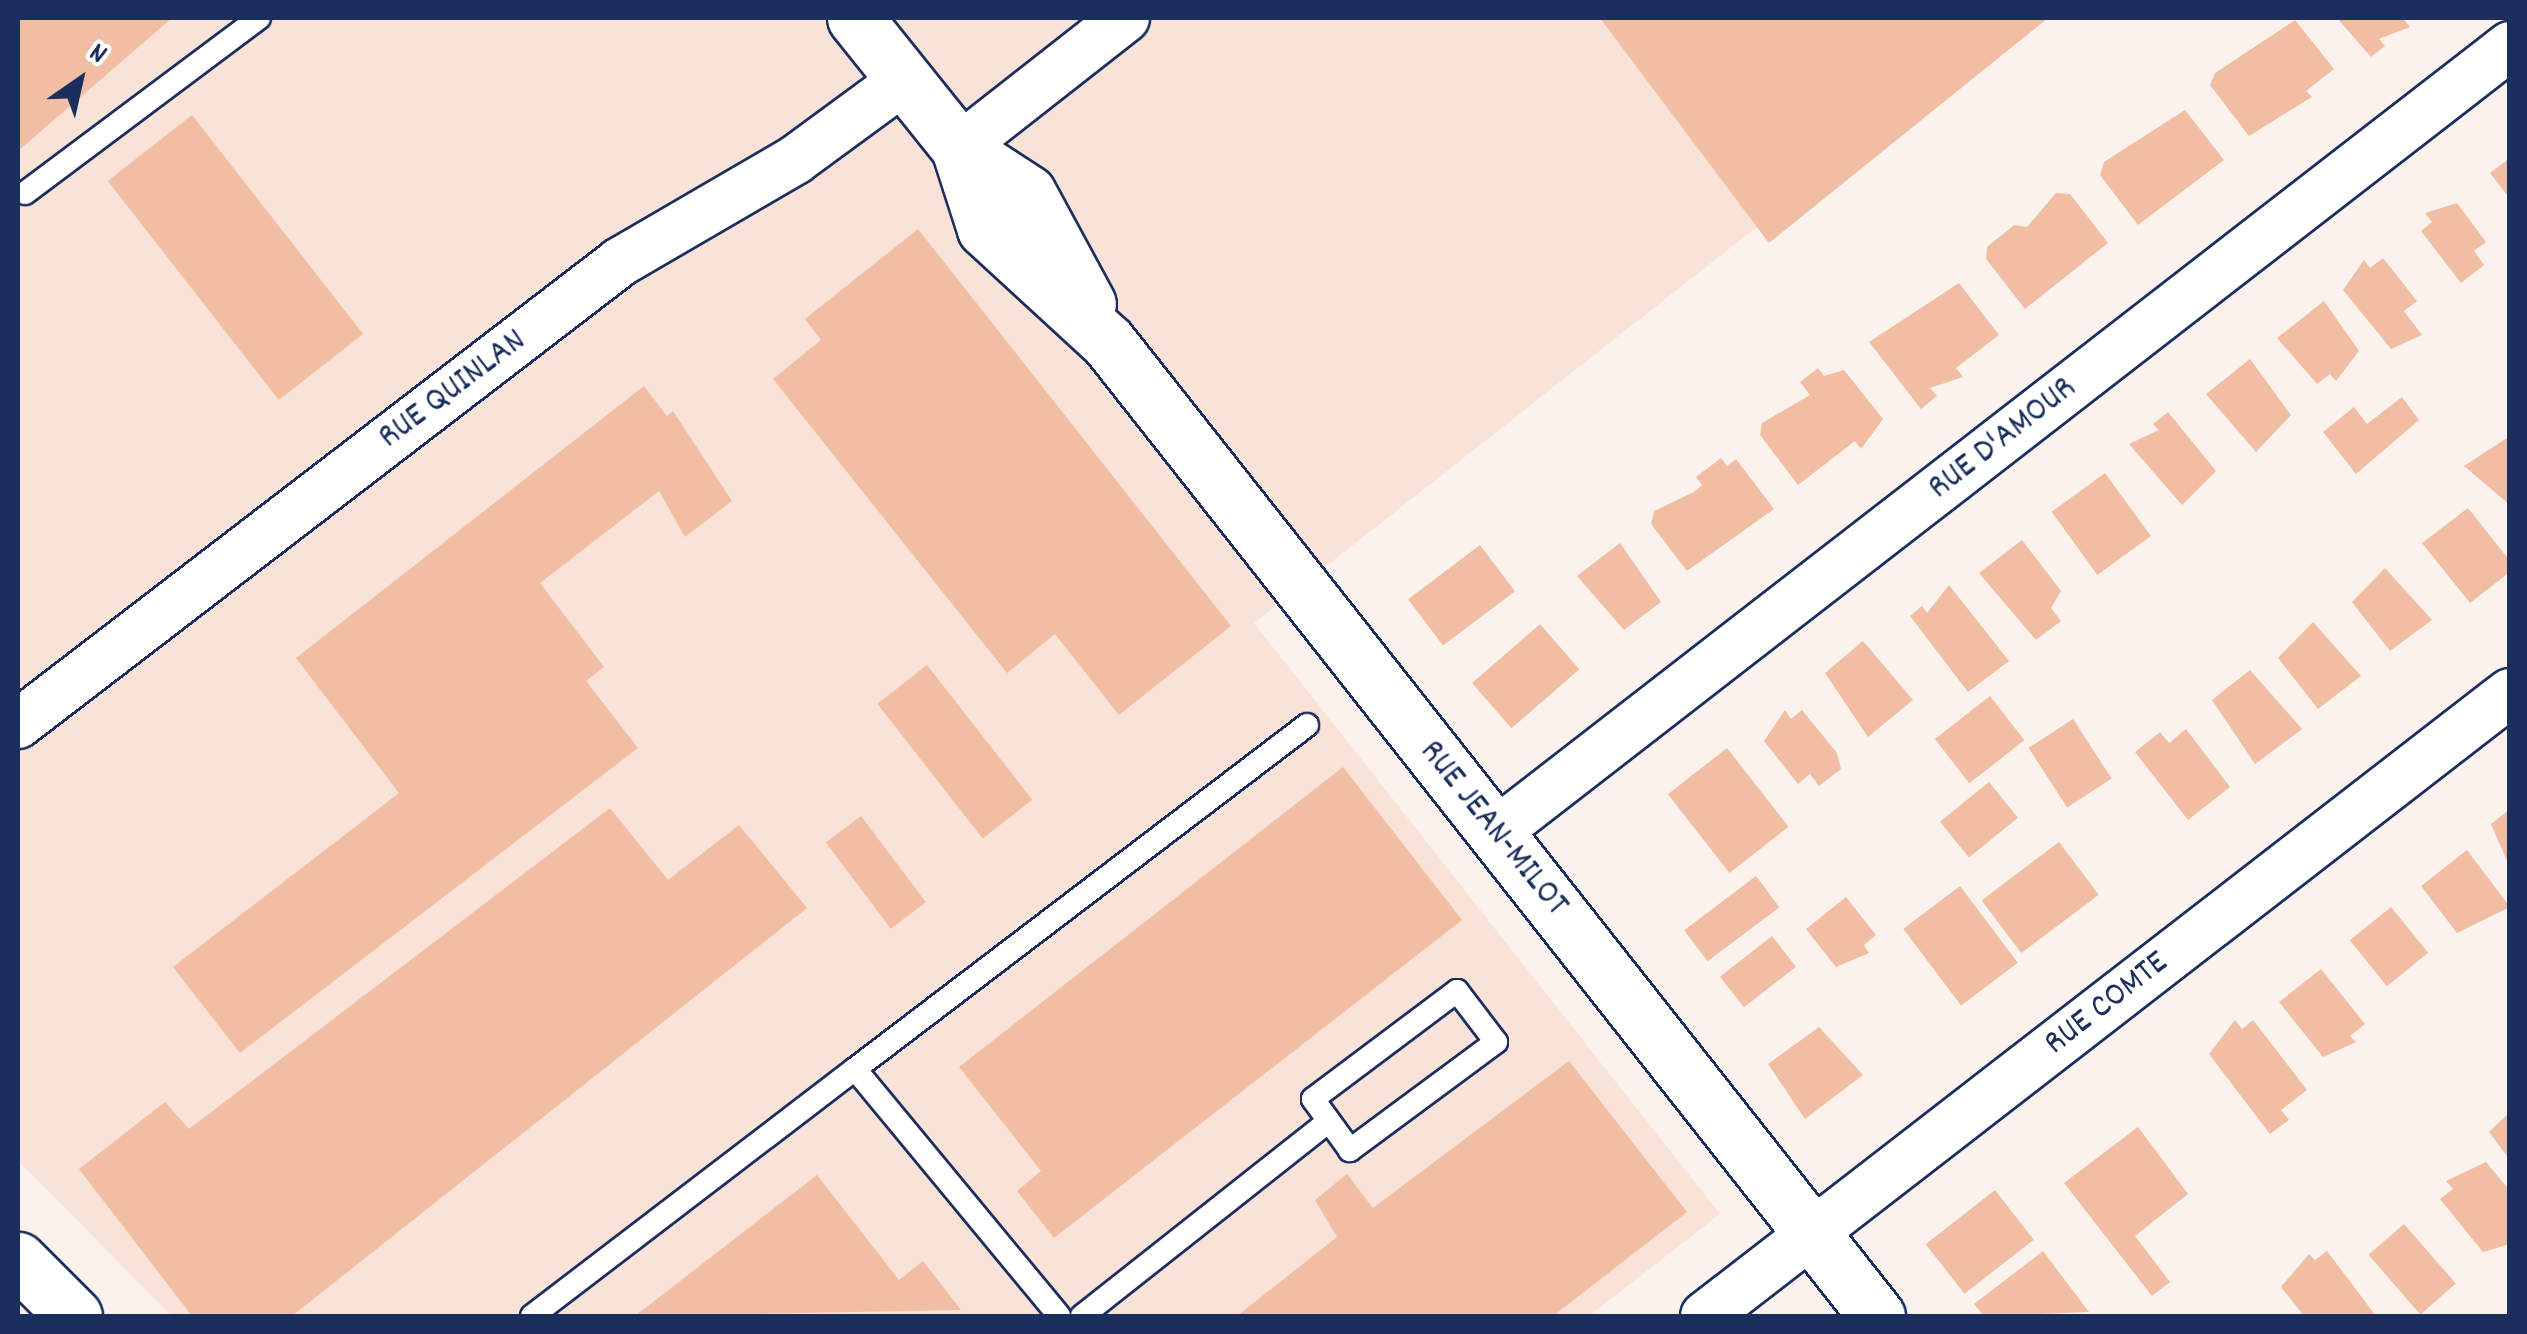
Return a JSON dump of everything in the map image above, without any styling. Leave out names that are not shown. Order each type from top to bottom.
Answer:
[{"type":"street","name":"RUE JEAN-MILOT","points":[[854,18],[959,148],[1028,193],[1108,342],[1876,1316]]},
{"type":"street","points":[[959,148],[1125,18]]},
{"type":"street","name":"RUE D'AMOUR","points":[[1496,832],[2510,46]]},
{"type":"street","name":"RUE QUINLAN","points":[[18,724],[620,262],[795,160],[904,80]]},
{"type":"street","name":"RUE COMTE","points":[[1705,1316],[2510,692]]},
{"type":"street","points":[[18,1260],[74,1316]]},
{"type":"lane","points":[[25,193],[258,18]]},
{"type":"lane","points":[[532,1316],[1307,725]]},
{"type":"lane","points":[[1457,991],[1496,1042],[1350,1150],[1325,1124],[1313,1099],[1457,991]]},
{"type":"lane","points":[[856,1069],[1060,1316]]},
{"type":"lane","points":[[1082,1316],[1325,1124]]},
{"type":"shaded area","points":[[18,18],[2022,18],[1254,623],[1720,1214],[1589,1316],[172,1316],[18,1161]]},
{"type":"building","points":[[18,18],[172,18],[18,151]]},
{"type":"building","points":[[1600,18],[2048,18],[1769,243]]},
{"type":"building","points":[[2337,18],[2403,18],[2410,27],[2379,39],[2385,46],[2371,57]]},
{"type":"building","points":[[2295,20],[2334,69],[2306,91],[2312,97],[2249,136],[2210,85],[2215,73]]},
{"type":"building","points":[[2185,110],[2224,160],[2138,225],[2100,175],[2104,162]]},
{"type":"building","points":[[192,115],[363,334],[279,400],[108,181]]},
{"type":"building","points":[[2510,158],[2510,199],[2490,173]]},
{"type":"building","points":[[2056,193],[2070,194],[2108,243],[2025,309],[1986,259],[1987,247],[2014,225],[2027,227]]},
{"type":"building","points":[[2457,203],[2486,242],[2474,251],[2484,265],[2461,283],[2421,231],[2432,222],[2425,213]]},
{"type":"building","points":[[918,229],[1231,626],[1119,715],[1055,634],[1007,673],[773,379],[821,340],[805,319]]},
{"type":"building","points":[[2383,258],[2417,301],[2404,311],[2422,335],[2391,349],[2343,290],[2364,260],[2370,268]]},
{"type":"building","points":[[1959,283],[1999,335],[1956,368],[1963,377],[1930,388],[1937,396],[1921,409],[1869,342]]},
{"type":"building","points":[[2324,301],[2359,351],[2336,381],[2330,374],[2317,384],[2277,338]]},
{"type":"building","points":[[2250,359],[2291,415],[2256,452],[2206,394]]},
{"type":"building","points":[[1818,368],[1824,376],[1844,370],[1883,419],[1861,449],[1855,441],[1798,485],[1760,435],[1762,423],[1810,395],[1800,382]]},
{"type":"building","points":[[644,386],[667,416],[673,411],[732,501],[685,537],[659,491],[540,583],[604,667],[586,681],[638,748],[240,1053],[173,967],[399,793],[296,658]]},
{"type":"building","points":[[2402,397],[2419,420],[2356,474],[2323,432],[2354,407],[2367,424]]},
{"type":"building","points":[[2168,412],[2216,471],[2182,505],[2129,444],[2159,430],[2153,424]]},
{"type":"building","points":[[2510,436],[2510,505],[2464,466]]},
{"type":"building","points":[[1721,458],[1727,466],[1736,459],[1774,509],[1687,571],[1651,524],[1654,511],[1694,492],[1702,485],[1696,477]]},
{"type":"building","points":[[2105,473],[2151,536],[2097,575],[2052,512]]},
{"type":"building","points":[[2468,508],[2510,561],[2510,572],[2470,603],[2422,543]]},
{"type":"building","points":[[2022,540],[2061,591],[2051,608],[2061,621],[2036,640],[1979,573]]},
{"type":"building","points":[[1620,543],[1661,602],[1624,630],[1577,576]]},
{"type":"building","points":[[1480,545],[1515,591],[1443,645],[1408,599]]},
{"type":"building","points":[[2385,568],[2432,620],[2390,651],[2352,602]]},
{"type":"building","points":[[1949,585],[2009,661],[1968,692],[1910,616],[1922,606],[1927,613]]},
{"type":"building","points":[[2313,622],[2361,676],[2318,709],[2278,658]]},
{"type":"building","points":[[1540,624],[1579,669],[1511,728],[1472,683]]},
{"type":"building","points":[[1863,641],[1913,700],[1868,737],[1825,673]]},
{"type":"building","points":[[927,665],[1032,800],[983,839],[877,704]]},
{"type":"building","points":[[2250,670],[2302,729],[2255,764],[2212,700]]},
{"type":"building","points":[[1990,696],[2024,740],[1969,783],[1935,739]]},
{"type":"building","points":[[1785,710],[1791,719],[1802,710],[1837,753],[1841,769],[1819,786],[1810,774],[1798,784],[1764,741]]},
{"type":"building","points":[[2073,719],[2112,779],[2067,807],[2029,748]]},
{"type":"building","points":[[2186,729],[2230,787],[2188,820],[2135,752],[2160,732],[2169,743]]},
{"type":"building","points":[[1727,748],[1789,827],[1729,873],[1668,794]]},
{"type":"building","points":[[1343,767],[1462,920],[1054,1238],[1017,1191],[1041,1171],[959,1067]]},
{"type":"building","points":[[1989,782],[2018,818],[1969,857],[1940,822]]},
{"type":"building","points":[[610,808],[668,880],[739,825],[807,908],[292,1316],[192,1316],[79,1169],[165,1102],[189,1129]]},
{"type":"building","points":[[2510,809],[2510,859],[2507,861],[2491,824]]},
{"type":"building","points":[[861,816],[926,902],[891,929],[826,842]]},
{"type":"building","points":[[2059,842],[2099,895],[2021,953],[1982,900]]},
{"type":"building","points":[[2467,850],[2510,907],[2457,933],[2421,886]]},
{"type":"building","points":[[1756,876],[1779,907],[1708,961],[1684,930]]},
{"type":"building","points":[[1960,886],[2018,963],[1961,1005],[1903,929]]},
{"type":"building","points":[[1846,897],[1876,935],[1864,945],[1869,953],[1836,967],[1806,929]]},
{"type":"building","points":[[2391,907],[2428,953],[2387,986],[2350,940]]},
{"type":"building","points":[[1772,936],[1796,967],[1744,1007],[1720,977]]},
{"type":"building","points":[[2321,969],[2365,1024],[2350,1036],[2356,1042],[2323,1057],[2279,1002]]},
{"type":"building","points":[[2235,1020],[2242,1029],[2253,1020],[2307,1090],[2281,1110],[2289,1120],[2270,1134],[2209,1054]]},
{"type":"building","points":[[1819,1027],[1863,1075],[1805,1119],[1768,1064]]},
{"type":"building","points":[[1569,1061],[1687,1212],[1553,1316],[1237,1316],[1337,1237],[1315,1200],[1347,1174],[1373,1208]]},
{"type":"building","points":[[2510,1112],[2510,1160],[2489,1132]]},
{"type":"building","points":[[2138,1127],[2188,1194],[2135,1236],[2170,1282],[2152,1296],[2064,1183]]},
{"type":"building","points":[[2486,1162],[2510,1191],[2510,1244],[2483,1252],[2440,1199],[2453,1189],[2446,1181]]},
{"type":"building","points":[[817,1175],[899,1280],[923,1261],[961,1310],[635,1316]]},
{"type":"building","points":[[1995,1190],[2034,1240],[1964,1294],[1926,1244]]},
{"type":"building","points":[[2404,1224],[2456,1284],[2420,1314],[2369,1255]]},
{"type":"building","points":[[2043,1251],[2089,1312],[1984,1316],[1974,1304]]},
{"type":"building","points":[[2327,1251],[2376,1316],[2304,1316],[2281,1287],[2309,1254],[2315,1260]]}]
